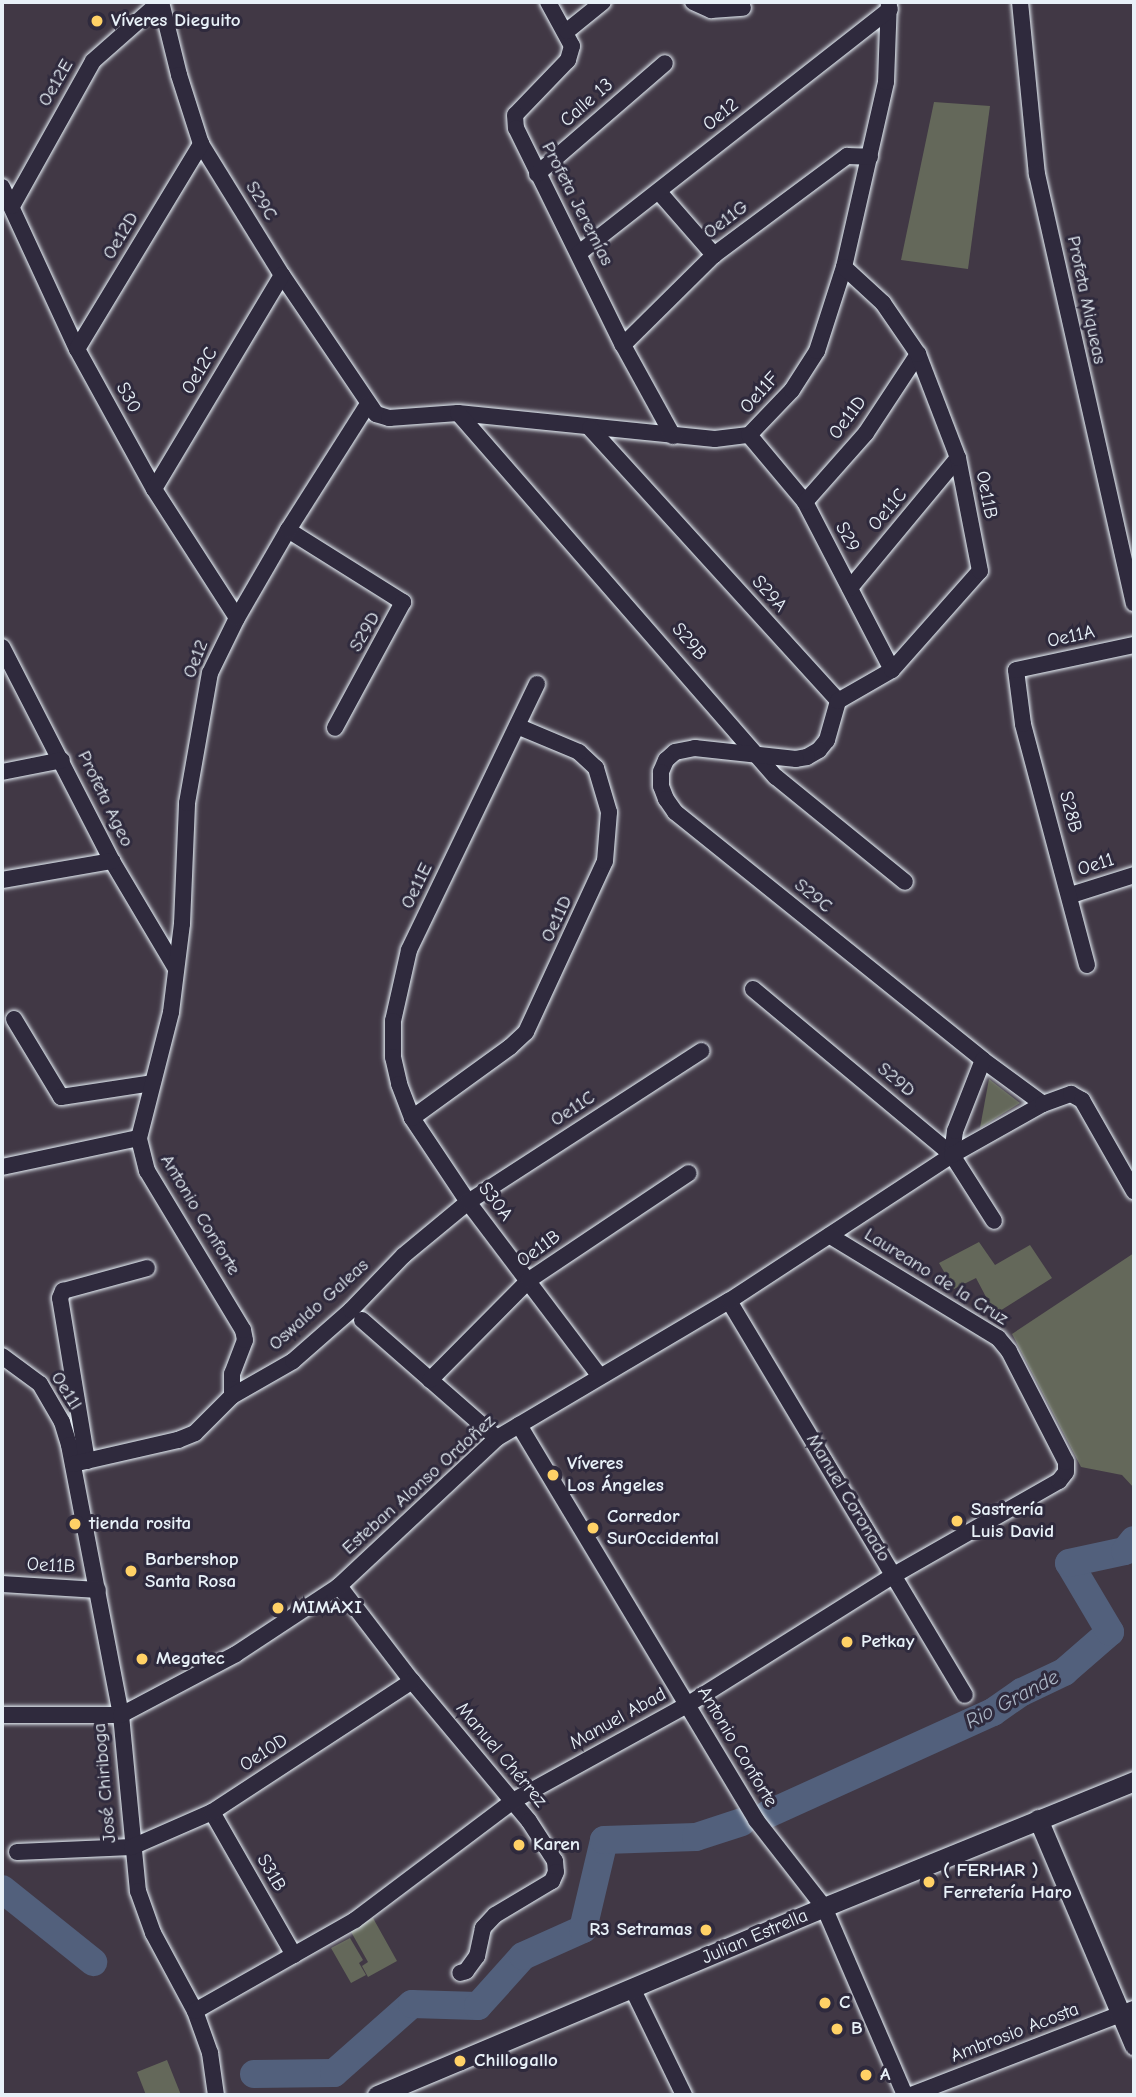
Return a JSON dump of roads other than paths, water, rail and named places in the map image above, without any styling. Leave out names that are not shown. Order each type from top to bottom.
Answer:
[{"type":"street","name":"S29C","points":[[160,2],[178,75],[201,144],[282,275],[368,404]]},
{"type":"street","name":"Oe12E","points":[[12,205],[93,61],[160,2]]},
{"type":"street","points":[[548,2],[567,31],[603,2]]},
{"type":"street","points":[[693,2],[711,10],[743,8]]},
{"type":"street","name":"Profeta Miqueas","points":[[1020,2],[1037,174],[1134,603]]},
{"type":"street","name":"Oe11F","points":[[368,404],[371,410],[382,418],[458,413],[673,436],[715,439],[749,435],[792,390],[817,351],[844,267],[886,82],[889,5]]},
{"type":"street","name":"Oe12","points":[[579,253],[659,192],[889,5]]},
{"type":"street","name":"Profeta Jeremías","points":[[567,31],[572,46],[568,60],[515,115],[516,128],[623,345],[673,436]]},
{"type":"street","name":"Calle 13","points":[[537,174],[665,63]]},
{"type":"street","name":"Oe12D","points":[[77,349],[201,144]]},
{"type":"street","name":"Oe11G","points":[[623,345],[713,255],[847,156],[870,157]]},
{"type":"street","name":"S30","points":[[2,187],[77,349],[154,489],[237,618]]},
{"type":"street","points":[[659,192],[713,255]]},
{"type":"street","name":"Oe11B","points":[[838,701],[892,670],[980,571],[958,458],[918,354],[883,303],[844,267]]},
{"type":"street","name":"Oe12C","points":[[154,489],[282,275]]},
{"type":"street","name":"Oe11D","points":[[805,502],[866,433],[918,354]]},
{"type":"street","name":"Oe12","points":[[175,967],[183,911],[187,803],[204,696],[214,664],[237,618],[288,530],[368,404]]},
{"type":"street","name":"S29B","points":[[458,413],[776,778],[905,882]]},
{"type":"street","name":"S29A","points":[[590,428],[838,701]]},
{"type":"street","name":"S29","points":[[749,435],[805,502],[892,670]]},
{"type":"street","name":"Oe11C","points":[[850,588],[958,458]]},
{"type":"street","name":"S29D","points":[[288,530],[403,602],[335,728]]},
{"type":"street","name":"Oe11A","points":[[1016,670],[1134,645]]},
{"type":"street","name":"Profeta Ageo","points":[[2,647],[112,861],[175,967]]},
{"type":"street","name":"S28B","points":[[1016,670],[1023,724],[1071,895],[1087,965]]},
{"type":"street","name":"Oe11E","points":[[412,1118],[399,1084],[393,1057],[393,1021],[399,984],[409,950],[537,684]]},
{"type":"street","points":[[756,754],[796,759],[818,750],[832,729],[838,701]]},
{"type":"street","name":"Oe11D","points":[[412,1118],[510,1047],[526,1032],[606,861],[609,812],[597,768],[579,752],[517,726]]},
{"type":"street","name":"S29C","points":[[756,754],[695,748],[675,752],[666,760],[661,772],[661,786],[666,799],[675,812],[983,1060],[1043,1104]]},
{"type":"street","points":[[2,772],[62,760]]},
{"type":"street","points":[[2,880],[112,861]]},
{"type":"street","name":"Oe11","points":[[1071,895],[1134,875]]},
{"type":"street","name":"Antonio Conforte","points":[[175,967],[171,1012],[139,1138],[147,1171],[243,1330],[245,1340],[232,1374],[232,1396]]},
{"type":"street","name":"S29D","points":[[752,989],[952,1155],[994,1221]]},
{"type":"street","points":[[14,1019],[61,1097],[152,1083]]},
{"type":"street","name":"Oe11C","points":[[468,1202],[701,1051]]},
{"type":"street","points":[[952,1155],[955,1130],[983,1060]]},
{"type":"street","name":"Esteban Alonso Ordoñez","points":[[2,1715],[121,1715],[236,1654],[339,1586],[497,1438],[599,1375],[729,1301],[952,1155],[1043,1104],[1062,1096],[1076,1096],[1087,1106],[1133,1186]]},
{"type":"street","name":"S30A","points":[[412,1118],[468,1202],[599,1375]]},
{"type":"street","points":[[2,1167],[139,1138]]},
{"type":"street","name":"Oe11B","points":[[430,1380],[529,1280],[690,1173]]},
{"type":"street","name":"Oswaldo Galeas","points":[[80,1462],[178,1440],[195,1433],[232,1396],[293,1361],[351,1310],[404,1255],[468,1202]]},
{"type":"street","name":"Laureano de la Cruz","points":[[830,1236],[998,1338],[1010,1351],[1066,1462],[1066,1472]]},
{"type":"street","points":[[80,1462],[60,1298],[63,1291],[147,1268]]},
{"type":"street","name":"Manuel Coronado","points":[[729,1301],[965,1695]]},
{"type":"street","points":[[362,1320],[497,1438]]},
{"type":"street","name":"Oe11l","points":[[2,1356],[40,1384],[62,1422],[80,1462]]},
{"type":"street","name":"Antonio Conforte","points":[[519,1425],[756,1820],[824,1907],[905,2095]]},
{"type":"street","name":"José Chiriboga","points":[[80,1462],[98,1590],[121,1715],[138,1891],[153,1934],[195,2011],[221,2093]]},
{"type":"street","name":"Manuel Abad","points":[[195,2011],[355,1920],[513,1801],[687,1705],[894,1575],[1059,1481],[1066,1472]]},
{"type":"street","name":"Oe11B","points":[[2,1584],[98,1590]]},
{"type":"street","name":"Manuel Chérrez","points":[[339,1586],[412,1681],[513,1801],[555,1861],[556,1872],[552,1881],[483,1928],[477,1956],[471,1966],[460,1973]]},
{"type":"street","name":"Oe10D","points":[[132,1847],[212,1812],[412,1681]]},
{"type":"street","name":"Julian Estrella","points":[[377,2095],[414,2088],[824,1907],[1134,1781]]},
{"type":"street","name":"S31B","points":[[212,1812],[294,1955]]},
{"type":"street","points":[[1038,1819],[1128,2012],[1134,2045]]},
{"type":"street","points":[[17,1852],[132,1847]]},
{"type":"street","points":[[632,1990],[684,2095]]},
{"type":"street","name":"Ambrosio Acosta","points":[[911,2095],[1128,2012]]},
{"type":"waterway","name":"Rio Grande","points":[[768,1814],[993,1712],[1022,1692],[1064,1672],[1110,1632],[1069,1563],[1125,1551],[1134,1540]]},
{"type":"waterway","name":"Rio Grande","points":[[254,2074],[334,2073],[412,2004],[478,2006],[523,1956],[583,1929],[604,1840],[696,1837],[742,1822]]},
{"type":"waterway","name":"Rio Grande","points":[[2,1889],[93,1962]]},
{"type":"place","name":"Víveres Dieguito","points":[[97,21]]},
{"type":"place","name":"Víveres Los Ángeles","points":[[553,1475]]},
{"type":"place","name":"Sastrería Luis David","points":[[957,1521]]},
{"type":"place","name":"tienda rosita","points":[[75,1524]]},
{"type":"place","name":"Corredor SurOccidental","points":[[593,1528]]},
{"type":"place","name":"Barbershop Santa Rosa","points":[[131,1571]]},
{"type":"place","name":"MIMAXI","points":[[278,1608]]},
{"type":"place","name":"Petkay","points":[[847,1642]]},
{"type":"place","name":"Megatec","points":[[142,1659]]},
{"type":"place","name":"Karen","points":[[519,1845]]},
{"type":"place","name":"( FERHAR ) Ferretería Haro","points":[[929,1882]]},
{"type":"place","name":"R3 Setramas","points":[[706,1930]]},
{"type":"place","name":"C","points":[[825,2003]]},
{"type":"place","name":"B","points":[[837,2029]]},
{"type":"place","name":"Chillogallo","points":[[460,2061]]},
{"type":"place","name":"A","points":[[866,2075]]}]
